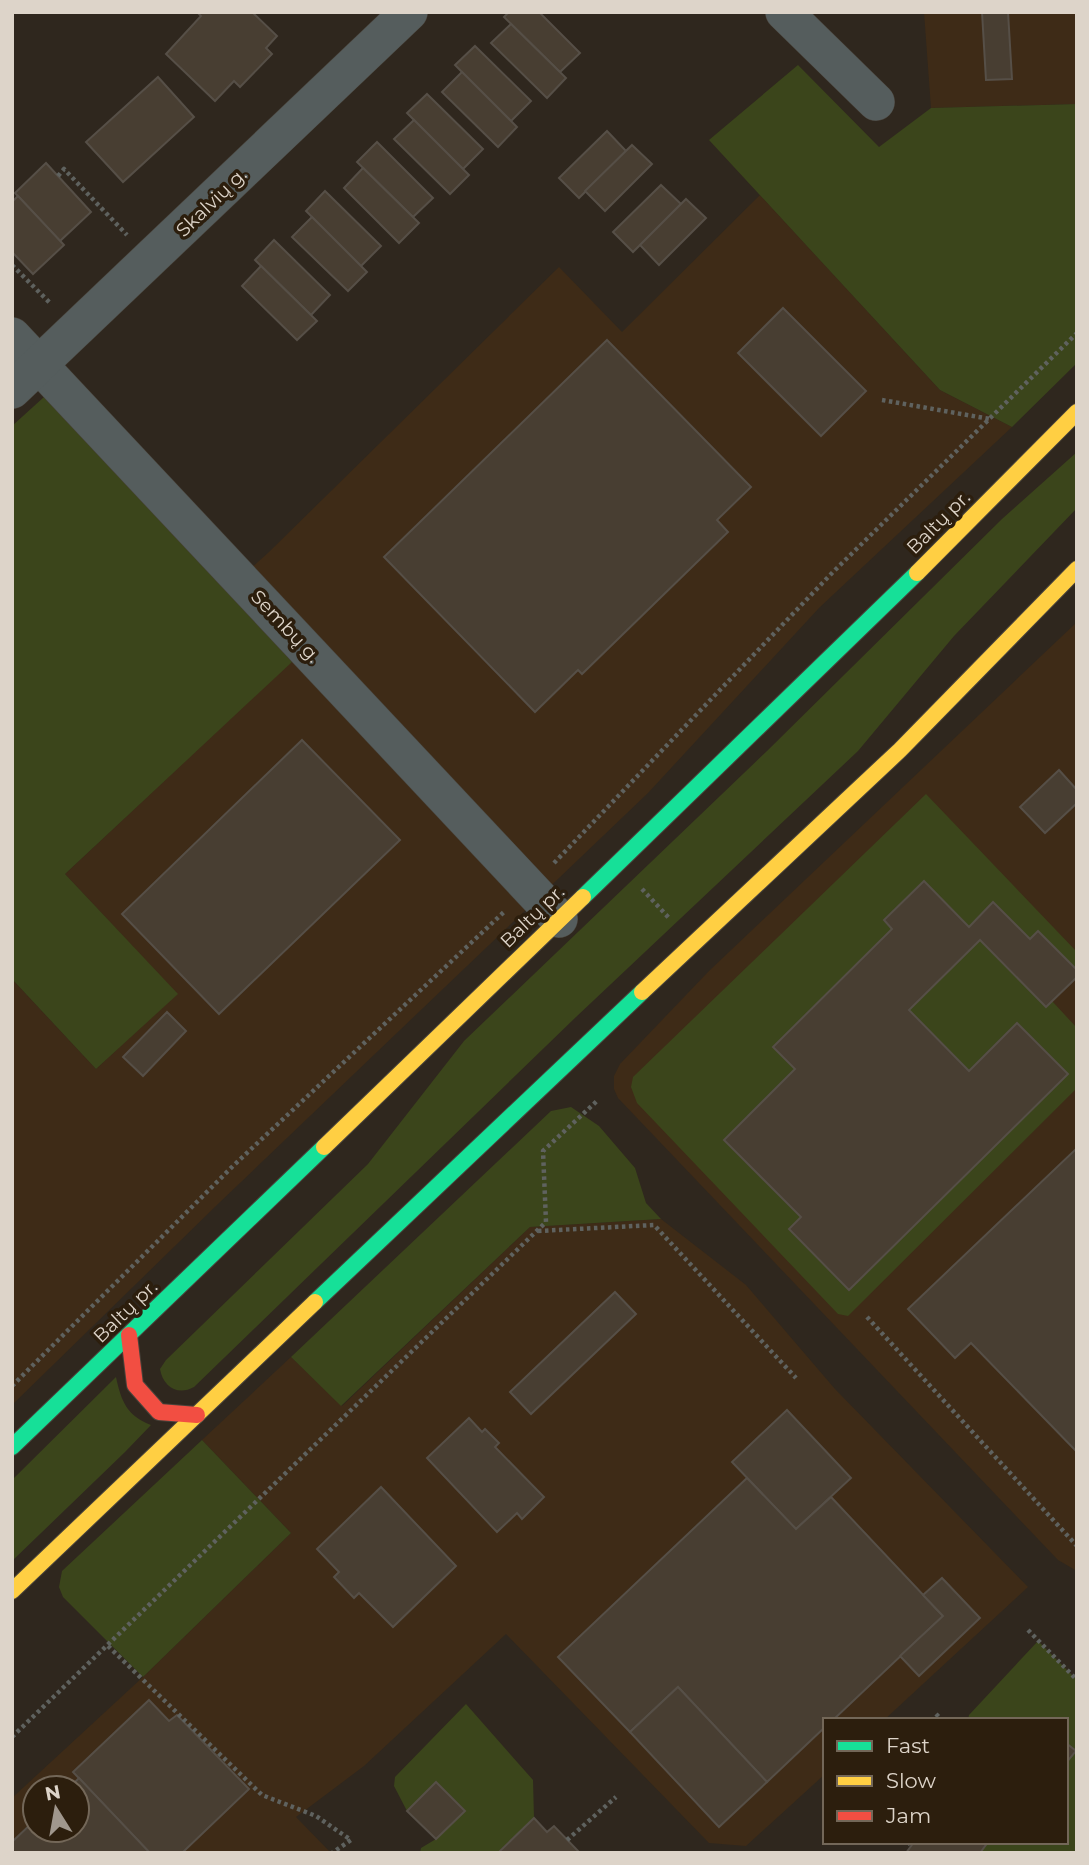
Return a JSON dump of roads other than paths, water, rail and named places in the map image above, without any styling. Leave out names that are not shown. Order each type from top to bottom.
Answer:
[{"type":"main road","name":"Baltų pr.","points":[[12,1447],[1069,428],[1077,412]]},
{"type":"main road","points":[[12,1591],[554,1074],[900,750],[1077,569]]},
{"type":"main road","points":[[129,1335],[135,1385],[159,1412],[197,1416]]},
{"type":"street","name":"Skalvių g.","points":[[25,377],[409,12]]},
{"type":"street","points":[[784,12],[876,102]]},
{"type":"street","name":"Sembų g.","points":[[12,336],[25,377],[257,595],[559,919]]}]
